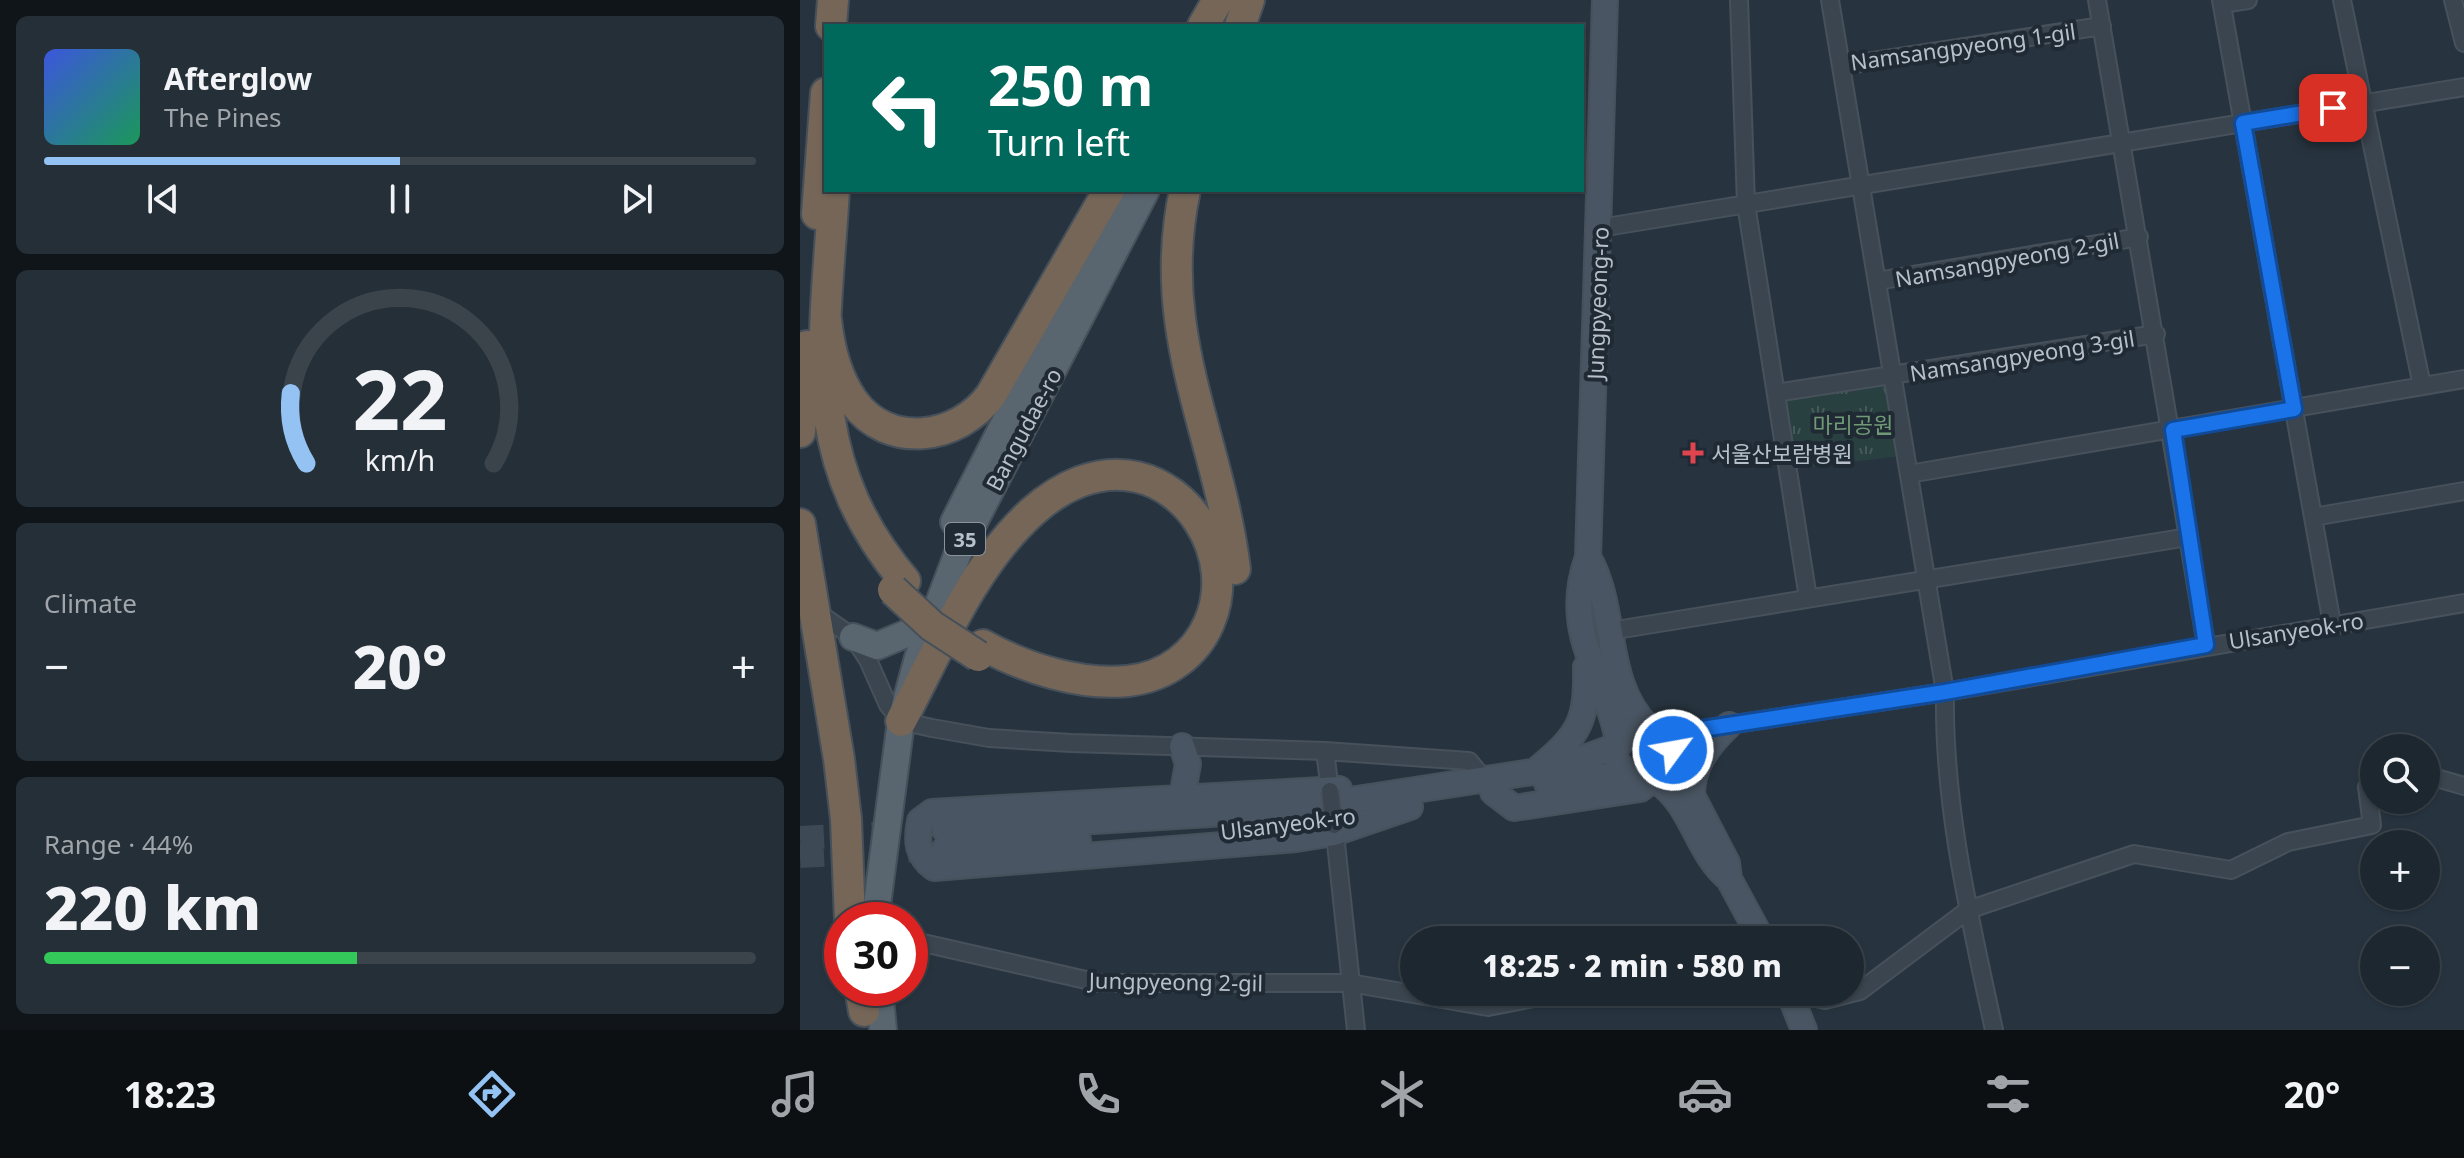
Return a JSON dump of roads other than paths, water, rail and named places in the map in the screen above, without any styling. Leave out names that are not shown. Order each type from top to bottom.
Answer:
[{"type":"highway","points":[[831,24],[833,0]]},
{"type":"highway","points":[[843,24],[845,0]]},
{"type":"highway","points":[[1204,24],[1220,0]]},
{"type":"highway","points":[[1238,24],[1248,0]]},
{"type":"highway","points":[[800,432],[824,121]]},
{"type":"highway","points":[[834,192],[824,381],[835,454],[868,531],[899,585]]},
{"type":"highway","points":[[826,319],[836,368],[864,413],[885,426],[908,433],[939,432],[957,425],[973,416],[991,395],[1108,192]]},
{"type":"highway","points":[[807,356],[812,417],[833,488],[865,552],[899,585],[980,650],[1055,688],[1094,695],[1128,695],[1153,690],[1186,675],[1204,660],[1223,634],[1233,602],[1233,558],[1182,345],[1177,310],[1176,255],[1185,192]]},
{"type":"highway","points":[[894,713],[988,564],[1030,514],[1055,493],[1080,481],[1106,475],[1146,479],[1181,499],[1210,540],[1218,571],[1219,593],[1212,620],[1191,652],[1161,672],[1125,681],[1073,678],[980,650]]},
{"type":"highway","points":[[800,524],[839,759],[846,819],[849,902]]},
{"type":"main road","points":[[1210,24],[1220,0]]},
{"type":"main road","name":"Jungpyeong-ro","points":[[1586,653],[1581,629],[1580,578],[1588,557],[1605,0]]},
{"type":"main road","name":"Bangudae-ro","points":[[862,902],[868,835],[908,633],[957,517],[1123,192]]},
{"type":"main road","name":"Bangudae-ro","points":[[877,902],[894,713],[958,553],[1145,192]]},
{"type":"main road","points":[[1588,557],[1601,579],[1610,631],[1630,705],[1664,742],[1727,863],[1729,879],[1754,926]]},
{"type":"main road","points":[[853,637],[877,646],[908,633]]},
{"type":"main road","points":[[1586,653],[1612,713],[1619,745],[1619,764],[1680,801],[1715,868],[1729,879]]},
{"type":"main road","points":[[1536,771],[1564,748],[1581,725],[1587,700],[1586,653]]},
{"type":"main road","points":[[1692,796],[1691,779],[1710,743],[1729,725]]},
{"type":"main road","points":[[1619,745],[1630,731],[1664,742]]},
{"type":"main road","points":[[1644,780],[1665,775],[1664,742]]},
{"type":"main road","name":"Ulsanyeok-ro","points":[[1489,786],[1536,771],[1558,768],[1619,745]]},
{"type":"main road","points":[[1182,746],[1188,764],[1182,797]]},
{"type":"main road","name":"Ulsanyeok-ro","points":[[945,840],[1277,828],[1489,786],[1590,777],[1644,780]]},
{"type":"main road","points":[[1329,790],[1410,800],[1334,829],[1296,839],[934,868],[922,859],[917,838],[920,821],[932,812],[1329,790]]},
{"type":"main road","points":[[1795,1006],[1804,1030]]},
{"type":"street","points":[[1739,0],[1746,204],[1808,598]]},
{"type":"street","name":"Namsangpyeong 1-gil","points":[[1830,0],[1841,66],[2102,26]]},
{"type":"street","name":"Namsangpyeong 1-gil","points":[[2097,0],[2122,143]]},
{"type":"street","points":[[2248,0],[2222,2],[2332,624]]},
{"type":"street","points":[[2342,0],[2422,386]]},
{"type":"street","points":[[2453,0],[2464,43]]},
{"type":"street","name":"Namsangpyeong 2-gil","points":[[1841,66],[1877,281],[2139,237]]},
{"type":"street","points":[[1600,228],[2464,87]]},
{"type":"street","name":"Namsangpyeong 2-gil","points":[[2122,143],[2173,430]]},
{"type":"street","points":[[1776,393],[1892,375],[1877,281]]},
{"type":"street","name":"Namsangpyeong 3-gil","points":[[1994,1030],[1968,910],[1944,746],[1945,692],[1892,375],[2156,334]]},
{"type":"street","points":[[1909,474],[2464,379]]},
{"type":"street","points":[[2173,430],[2206,645]]},
{"type":"street","points":[[2313,517],[2464,491]]},
{"type":"street","points":[[1610,631],[2188,537]]},
{"type":"street","name":"Ulsanyeok-ro","points":[[1664,742],[1702,729],[1945,692],[2464,603]]},
{"type":"street","points":[[827,619],[853,637],[894,713],[989,738],[1325,751],[1469,761],[1489,786]]},
{"type":"street","points":[[1325,751],[1356,1030]]},
{"type":"street","points":[[2440,779],[2464,786]]},
{"type":"street","points":[[1864,988],[1968,910],[2134,854],[2231,870],[2288,842],[2372,825],[2371,814]]},
{"type":"street","name":"Jungpyeong 2-gil","points":[[928,944],[1099,983],[1350,983],[1400,992]]},
{"type":"tunnel","points":[[800,838],[945,830]]},
{"type":"tunnel","points":[[800,856],[937,849]]},
{"type":"place","name":"서울산보람병원","points":[[1693,453]]},
{"type":"park label","name":"마리공원","points":[[1853,424]]}]
